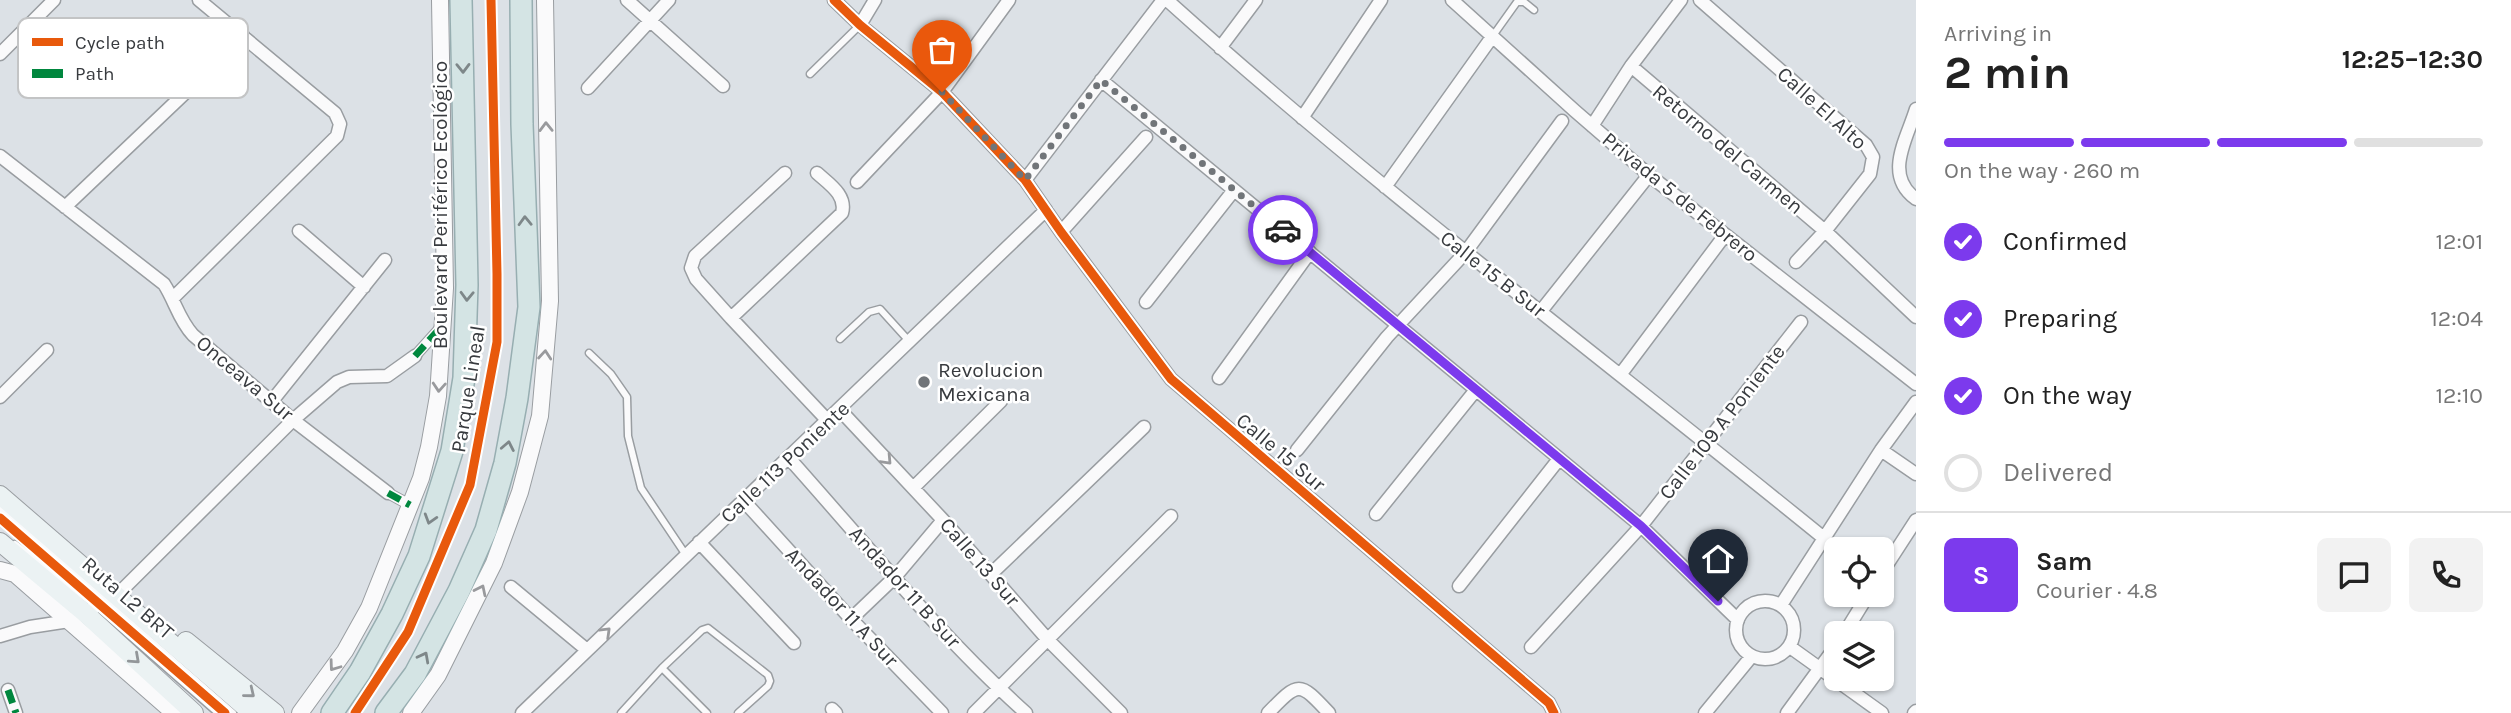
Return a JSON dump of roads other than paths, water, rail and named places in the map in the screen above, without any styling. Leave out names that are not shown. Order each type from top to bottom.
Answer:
[{"type":"highway","name":"Boulevard Periférico Ecológico","points":[[332,713],[360,672],[392,614],[419,556],[452,451],[464,377],[467,285],[461,0]]},
{"type":"highway","points":[[386,713],[415,674],[459,591],[486,530],[505,463],[529,307],[522,124],[522,0]]},
{"type":"main road","points":[[0,495],[88,611],[252,713]]},
{"type":"main road","points":[[2,542],[88,611],[194,713]]},
{"type":"main road","points":[[88,611],[146,609],[275,713]]},
{"type":"street","points":[[199,0],[221,18]]},
{"type":"street","name":"Boulevard Periférico Ecológico","points":[[300,713],[345,651],[369,608],[426,457],[438,396],[445,288],[440,0]]},
{"type":"street","points":[[411,713],[438,675],[494,563],[520,492],[540,416],[550,301],[545,0]]},
{"type":"street","points":[[627,0],[723,86]]},
{"type":"street","points":[[588,88],[670,0]]},
{"type":"street","name":"Calle 15 Sur","points":[[834,0],[942,92],[1025,180],[1060,232],[1171,379],[1549,702],[1554,713]]},
{"type":"street","points":[[860,24],[875,0]]},
{"type":"street","points":[[857,182],[942,92],[1009,0]]},
{"type":"street","points":[[1025,180],[1165,0]]},
{"type":"street","name":"Calle 15 B Sur","points":[[1165,0],[1465,253],[1824,538]]},
{"type":"street","points":[[1220,48],[1256,0]]},
{"type":"street","points":[[1302,118],[1381,0]]},
{"type":"street","name":"Privada 5 de Febrero","points":[[1452,0],[1649,174],[1916,384]]},
{"type":"street","points":[[1592,126],[1681,0]]},
{"type":"street","name":"Calle El Alto","points":[[1700,0],[1866,145],[1873,157],[1870,174],[1825,231],[1796,262]]},
{"type":"street","points":[[35,18],[52,1]]},
{"type":"street","points":[[0,54],[18,36]]},
{"type":"street","points":[[1385,187],[1492,37]]},
{"type":"street","points":[[173,298],[337,135],[340,124],[335,113],[248,40]]},
{"type":"street","name":"Retorno del Carmen","points":[[1632,66],[1825,231],[1916,317]]},
{"type":"street","points":[[1101,80],[1641,526],[1738,620]]},
{"type":"street","points":[[65,207],[180,98]]},
{"type":"street","points":[[1916,113],[1898,160],[1900,178],[1908,193],[1916,199]]},
{"type":"street","points":[[1297,450],[1397,326],[1465,253],[1562,121]]},
{"type":"street","points":[[1060,232],[1146,137]]},
{"type":"street","name":"Onceava Sur","points":[[0,156],[164,285],[173,298],[183,324],[193,335],[293,420],[388,493],[410,505]]},
{"type":"street","points":[[785,173],[695,256],[691,268],[696,279],[828,421]]},
{"type":"street","points":[[731,318],[842,214],[845,205],[842,196],[817,173]]},
{"type":"street","points":[[1541,311],[1649,174]]},
{"type":"street","points":[[1146,302],[1234,190]]},
{"type":"street","name":"Calle 113 Poniente","points":[[522,713],[1046,210]]},
{"type":"street","points":[[299,231],[364,287]]},
{"type":"street","points":[[1620,375],[1725,235]]},
{"type":"street","points":[[1219,378],[1310,252]]},
{"type":"street","points":[[272,401],[385,260]]},
{"type":"street","name":"Calle 109 A Poniente","points":[[1531,647],[1641,526],[1801,322]]},
{"type":"street","points":[[0,636],[88,611],[293,420],[343,378],[387,376],[415,356],[442,326]]},
{"type":"street","points":[[0,397],[47,350]]},
{"type":"street","points":[[1376,514],[1475,391]]},
{"type":"street","points":[[913,488],[1001,401]]},
{"type":"street","points":[[1826,537],[1881,450],[1916,402]]},
{"type":"street","name":"Calle 13 Sur","points":[[840,410],[943,520],[1049,641],[1121,713]]},
{"type":"street","points":[[991,574],[1144,427]]},
{"type":"street","points":[[1881,450],[1916,474]]},
{"type":"street","name":"Andador 11 B Sur","points":[[788,457],[999,689],[1026,713]]},
{"type":"street","points":[[1459,586],[1559,459]]},
{"type":"street","name":"Andador 11 A Sur","points":[[743,500],[851,620],[942,713]]},
{"type":"street","points":[[974,713],[1049,641],[1171,516]]},
{"type":"street","points":[[851,620],[895,577],[943,520]]},
{"type":"street","points":[[1894,554],[1916,520]]},
{"type":"street","points":[[1781,605],[1824,540]]},
{"type":"street","points":[[699,542],[794,643]]},
{"type":"street","points":[[0,570],[88,611],[174,713]]},
{"type":"street","points":[[511,587],[587,650]]},
{"type":"street","points":[[1771,601],[1781,605],[1788,611],[1795,629],[1790,647],[1777,658],[1768,660],[1751,657],[1739,645],[1736,637],[1738,620],[1751,605],[1771,601]]},
{"type":"street","points":[[88,611],[158,713]]},
{"type":"street","points":[[1790,647],[1882,713]]},
{"type":"street","points":[[1705,713],[1751,657]]},
{"type":"street","points":[[1787,713],[1824,665]]},
{"type":"street","points":[[1268,713],[1289,692],[1300,688],[1307,690],[1329,713]]},
{"type":"street","points":[[8,690],[16,713]]},
{"type":"lane","points":[[1492,37],[1517,2],[1524,2],[1534,10]]},
{"type":"lane","points":[[810,75],[860,24]]},
{"type":"lane","points":[[840,339],[869,312],[880,309],[910,342]]},
{"type":"lane","points":[[589,353],[611,374],[627,397],[628,436],[641,488],[686,555]]},
{"type":"lane","name":"Ruta L2 BRT","points":[[0,508],[88,611],[218,713]]},
{"type":"lane","name":"Ruta L2 BRT","points":[[88,611],[233,713]]},
{"type":"lane","points":[[621,713],[662,668],[702,630],[708,628],[768,675],[768,687],[738,713]]},
{"type":"lane","points":[[662,668],[706,713]]},
{"type":"place","name":"Revolucion Mexicana","points":[[924,382]]}]
